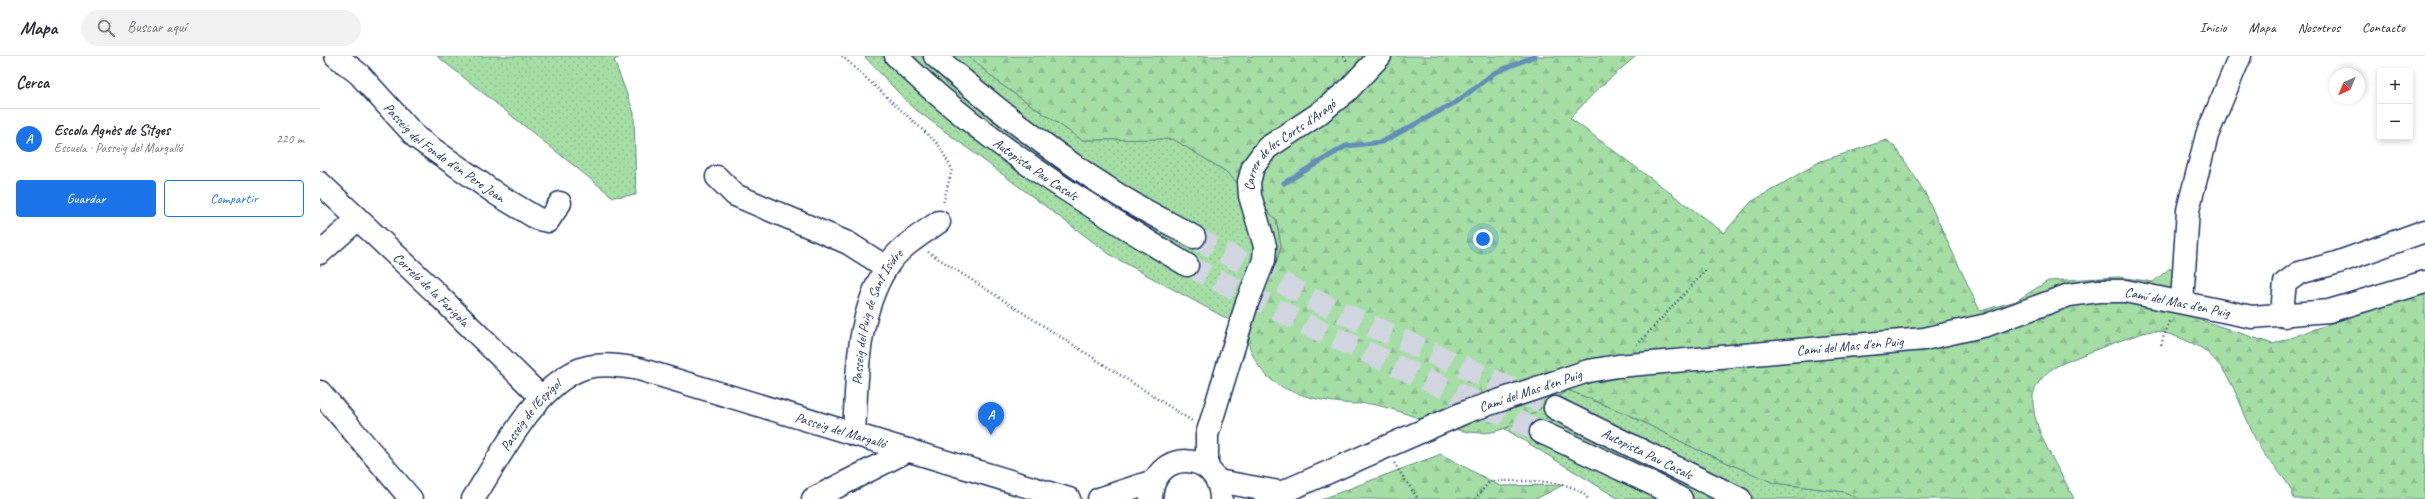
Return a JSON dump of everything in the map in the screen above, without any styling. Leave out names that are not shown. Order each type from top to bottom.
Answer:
[{"type":"main road","name":"Passeig del Fondo d'en Pere Joan","points":[[336,56],[359,74],[417,138],[498,195],[538,219],[548,221],[560,203]]},
{"type":"main road","name":"Autopista Pau Casals","points":[[896,56],[964,115],[1029,165],[1104,216],[1187,265]]},
{"type":"main road","name":"Autopista Pau Casals","points":[[935,56],[971,88],[1115,193],[1194,237]]},
{"type":"main road","name":"Carrer de les Corts d'Aragó","points":[[1207,435],[1256,277],[1264,260],[1265,246],[1250,196],[1249,182],[1253,167],[1267,148],[1317,115],[1347,91],[1380,56]]},
{"type":"main road","points":[[2178,301],[2188,210],[2208,135],[2240,56]]},
{"type":"main road","points":[[717,177],[735,195],[848,243],[886,267]]},
{"type":"main road","name":"Correló de la Farigola","points":[[320,183],[541,397]]},
{"type":"main road","points":[[320,253],[358,219]]},
{"type":"main road","name":"Passeig del Puig de Sant Isidre","points":[[854,434],[860,344],[870,305],[886,267],[910,241],[938,222]]},
{"type":"main road","points":[[2284,316],[2283,301],[2285,283],[2299,273],[2336,263],[2425,231]]},
{"type":"main road","name":"Camí del Mas d'en Puig","points":[[1185,461],[1199,463],[1215,483],[1276,496],[1468,411],[1588,371],[1618,366],[1924,339],[1987,325],[2069,295],[2098,291],[2125,291],[2252,317],[2284,316],[2329,311],[2425,282]]},
{"type":"main road","name":"Passeig de l'Espígol","points":[[473,499],[541,397],[561,379],[584,368],[612,365]]},
{"type":"main road","name":"Passeig del Margalló","points":[[612,365],[639,369],[1069,499]]},
{"type":"main road","points":[[320,392],[412,495]]},
{"type":"main road","name":"Autopista Pau Casals","points":[[1555,408],[1740,499]]},
{"type":"main road","name":"Autopista Pau Casals","points":[[1541,432],[1653,484],[1680,499]]},
{"type":"main road","points":[[1099,499],[1153,490],[1165,468],[1173,463],[1185,461],[1207,435]]},
{"type":"main road","points":[[1207,435],[1215,483]]},
{"type":"main road","points":[[813,499],[909,450]]},
{"type":"path","points":[[842,56],[938,144],[952,169],[938,222]]},
{"type":"path","points":[[910,241],[1193,421],[1207,435]]},
{"type":"path","points":[[1618,366],[1707,269]]},
{"type":"path","points":[[2161,346],[2178,301]]},
{"type":"path","points":[[1384,448],[1418,499]]},
{"type":"path","points":[[1475,499],[1490,481],[1557,483],[1572,486],[1588,499]]},
{"type":"green space","points":[[437,56],[623,56],[614,60],[634,113],[636,195],[613,197]]},
{"type":"green space","points":[[864,56],[969,56],[999,83],[1082,140],[1173,139],[1225,171],[1276,219],[1281,246],[1277,261],[1244,328],[1112,256],[911,106]]},
{"type":"green space","points":[[969,56],[1636,56],[1600,87],[1570,118],[1724,233],[1751,202],[1821,161],[1887,140],[1897,149],[1924,191],[1980,311],[2016,301],[2048,281],[2119,277],[2153,282],[2170,268],[2198,319],[2273,344],[2374,308],[2425,293],[2425,499],[2294,499],[2292,492],[2284,478],[2259,446],[2231,383],[2215,360],[2204,350],[2194,344],[2172,335],[2154,331],[2120,341],[2059,365],[2046,374],[2035,389],[2033,396],[2034,409],[2041,436],[2074,499],[1858,499],[1845,492],[1774,483],[1696,449],[1627,414],[1568,390],[1532,414],[1512,425],[1492,432],[1478,433],[1448,427],[1371,404],[1334,402],[1304,396],[1285,389],[1264,373],[1255,359],[1244,328],[1277,261],[1281,245],[1276,219],[1225,171],[1173,139],[1082,140],[999,83]]},
{"type":"green space","points":[[1568,390],[1627,414],[1696,449],[1774,483],[1845,492],[1858,499],[1619,499],[1505,429]]},
{"type":"green space","points":[[1441,454],[1500,486],[1563,485],[1536,499],[1322,499]]},
{"type":"waterway","points":[[1284,183],[1346,146],[1382,142],[1458,101],[1494,73],[1535,56]]},
{"type":"tunnel","points":[[1194,237],[1320,303],[1555,408]]},
{"type":"tunnel","points":[[1187,265],[1314,328],[1541,432]]},
{"type":"place","name":"Escola Agnès de Sitges","points":[[991,435]]}]
